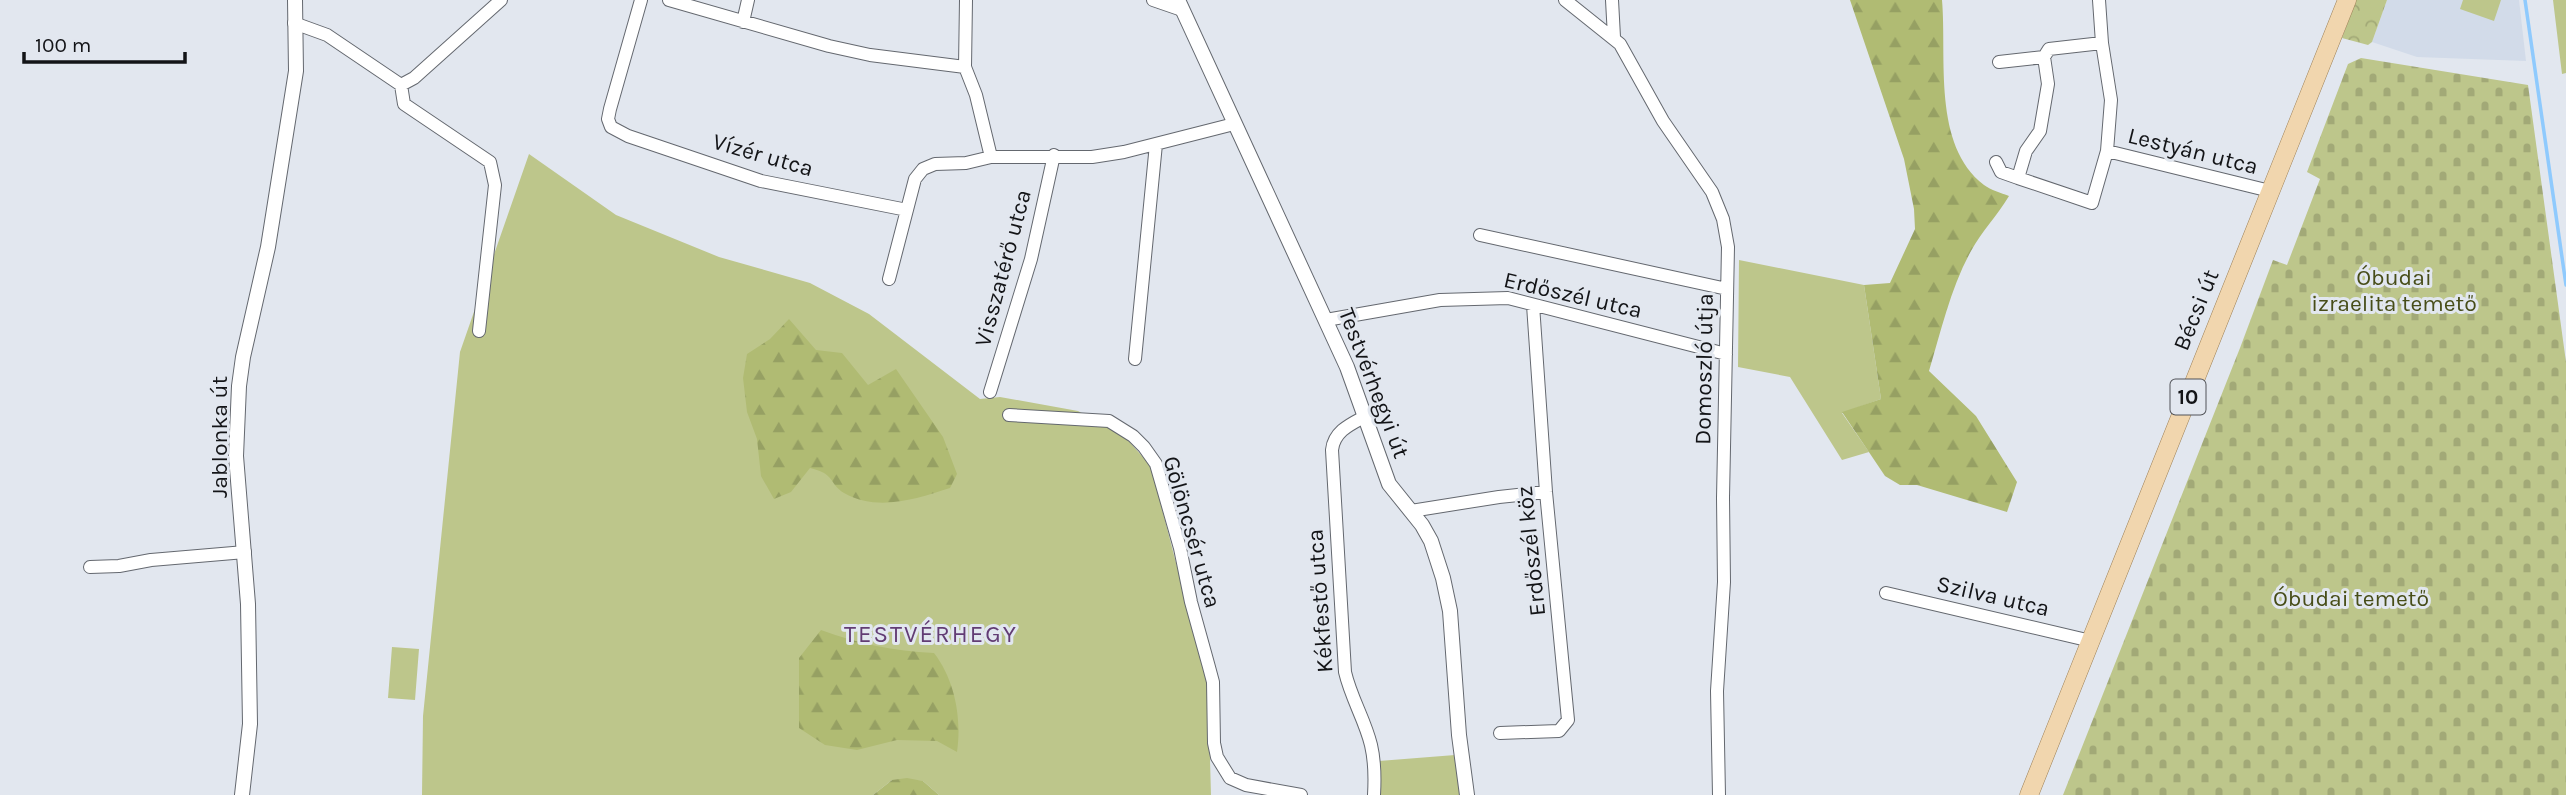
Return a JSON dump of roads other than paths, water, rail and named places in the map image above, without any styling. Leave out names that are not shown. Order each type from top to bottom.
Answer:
[{"type":"main road","name":"Bécsi út","points":[[2029,795],[2347,0]]},
{"type":"street","name":"Jablonka út","points":[[242,795],[250,724],[245,552],[236,456],[239,386],[243,356],[268,247],[274,195],[294,88],[297,55],[295,0]]},
{"type":"street","points":[[401,85],[414,78],[501,0]]},
{"type":"street","name":"Vízér utca","points":[[641,0],[610,109],[608,119],[611,127],[628,136],[761,181],[907,210]]},
{"type":"street","points":[[669,0],[829,46],[870,55],[965,67]]},
{"type":"street","points":[[743,22],[748,0]]},
{"type":"street","points":[[966,0],[965,67],[976,95],[991,157]]},
{"type":"street","points":[[1153,0],[1180,5]]},
{"type":"street","name":"Domoszló útja","points":[[1565,0],[1614,37],[1623,49],[1668,128],[1706,181],[1723,219],[1728,247],[1724,582],[1717,691],[1719,795]]},
{"type":"street","points":[[1612,0],[1614,37]]},
{"type":"street","points":[[1996,162],[2001,172],[2092,203],[2107,151],[2111,100],[2102,43],[2099,0]]},
{"type":"street","name":"Testvérhegyi út","points":[[1180,5],[1326,320],[1349,374],[1358,404],[1366,416],[1376,453],[1389,484],[1430,541],[1443,578],[1450,611],[1459,735],[1467,795]]},
{"type":"street","points":[[295,23],[327,35],[401,85],[404,104],[490,162],[495,185],[479,331]]},
{"type":"street","points":[[2018,178],[2026,151],[2040,131],[2048,84],[2044,57],[2049,50],[2102,43]]},
{"type":"street","points":[[1999,62],[2044,57]]},
{"type":"street","name":"Visszatérő utca","points":[[907,210],[915,179],[923,169],[935,163],[965,163],[991,157],[1092,157],[1234,124]]},
{"type":"street","points":[[1135,359],[1156,144]]},
{"type":"street","name":"Lestyán utca","points":[[2107,151],[2270,191]]},
{"type":"street","name":"Visszatérő utca","points":[[990,391],[1031,259],[1054,155]]},
{"type":"street","points":[[889,279],[907,210]]},
{"type":"street","points":[[1480,235],[1727,289]]},
{"type":"street","name":"Erdőszél utca","points":[[1326,320],[1440,300],[1495,297],[1726,354]]},
{"type":"street","name":"Erdőszél köz","points":[[1500,733],[1559,731],[1568,720],[1546,492],[1533,305]]},
{"type":"street","name":"Gölöncsér utca","points":[[1009,415],[1109,421],[1139,441],[1156,464],[1180,548],[1191,602],[1213,682],[1214,743],[1217,757],[1230,778],[1246,785],[1301,795]]},
{"type":"street","name":"Kékfestő utca","points":[[1366,416],[1339,433],[1334,439],[1332,450],[1345,672],[1350,693],[1371,746],[1375,766],[1374,795]]},
{"type":"street","points":[[1411,511],[1472,500],[1546,492]]},
{"type":"street","points":[[90,567],[245,552]]},
{"type":"street","name":"Szilva utca","points":[[1886,593],[2091,641]]},
{"type":"waterway","points":[[2525,0],[2566,285]]},
{"type":"district","name":"TESTVÉRHEGY","points":[[931,634]]},
{"type":"park label","name":"Óbudai izraelita temető","points":[[2394,290]]},
{"type":"park label","name":"Óbudai temető","points":[[2351,598]]}]
